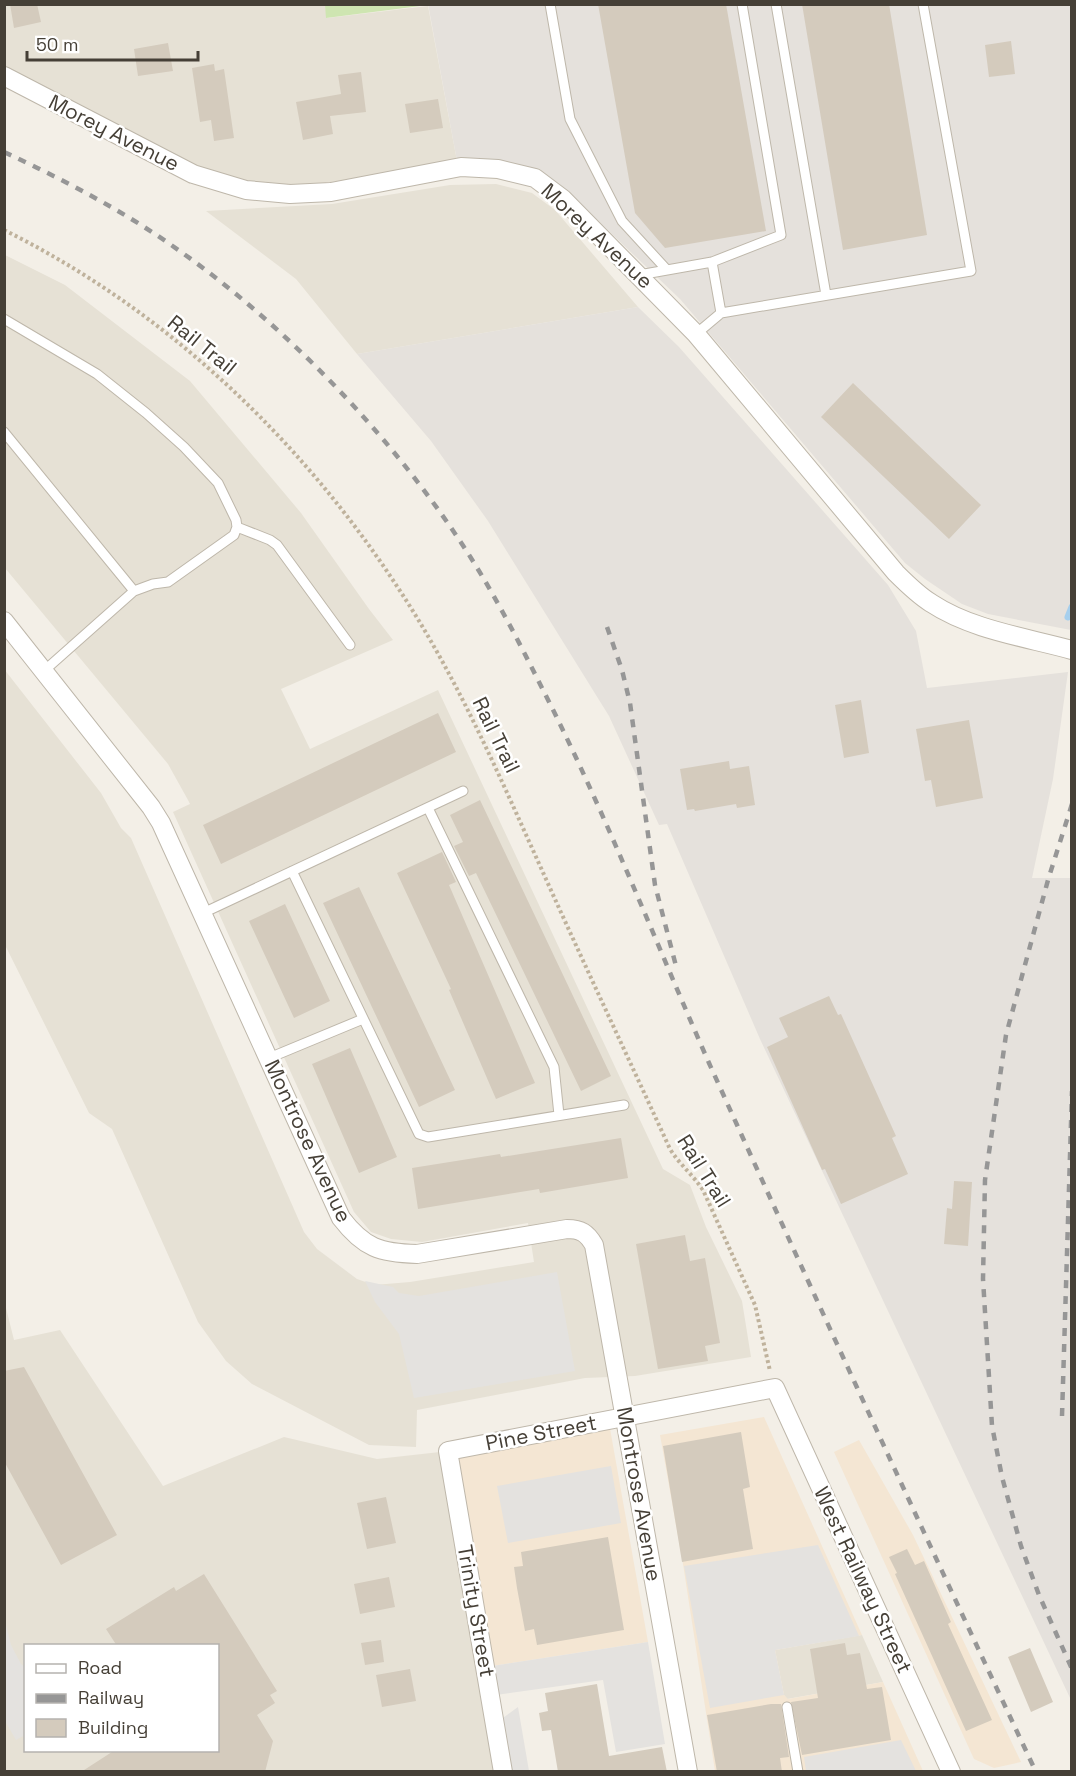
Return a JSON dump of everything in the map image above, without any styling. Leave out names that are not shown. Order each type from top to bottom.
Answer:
[{"type":"street","name":"Morey Avenue","points":[[4,76],[193,174],[246,190],[290,194],[331,192],[461,167],[498,169],[535,178],[563,198],[696,334],[896,573],[914,590],[956,616],[1071,650]]},
{"type":"street","name":"Montrose Avenue","points":[[4,621],[151,807],[171,841],[341,1218],[362,1241],[371,1247],[398,1254],[417,1254],[567,1229],[577,1229],[589,1236],[594,1245],[688,1772]]},
{"type":"street","name":"Pine Street","points":[[448,1450],[775,1388]]},
{"type":"street","name":"West Railway Street","points":[[775,1388],[951,1772]]},
{"type":"street","name":"Trinity Street","points":[[448,1450],[503,1772]]},
{"type":"lane","points":[[550,4],[570,118],[622,221],[667,270]]},
{"type":"lane","points":[[639,274],[712,262],[781,235],[742,4]]},
{"type":"lane","points":[[776,4],[826,296]]},
{"type":"lane","points":[[696,334],[721,313],[971,271],[923,4]]},
{"type":"lane","points":[[712,262],[721,313]]},
{"type":"lane","points":[[4,319],[97,374],[146,413],[184,447],[218,483],[236,520],[237,527],[234,535],[168,582],[153,584],[134,591],[45,670]]},
{"type":"lane","points":[[4,432],[134,591]]},
{"type":"lane","points":[[237,527],[278,545],[350,645]]},
{"type":"lane","points":[[203,913],[464,791]]},
{"type":"lane","points":[[428,808],[554,1067],[559,1115]]},
{"type":"lane","points":[[292,871],[419,1134],[428,1137],[624,1105]]},
{"type":"lane","points":[[269,1058],[363,1018]]},
{"type":"lane","points":[[787,1707],[798,1772]]},
{"type":"path","name":"Rail Trail","points":[[4,230],[37,246],[89,277],[214,372],[271,426],[314,476],[369,546],[404,597],[440,656],[476,725],[670,1149],[679,1163],[695,1177],[703,1190],[755,1305],[775,1388]]},
{"type":"shaded area","points":[[325,4],[327,18],[428,6],[457,161],[325,183],[283,186],[246,182],[195,167],[5,70],[4,5]]},
{"type":"shaded area","points":[[428,4],[1071,5],[1071,630],[988,614],[962,604],[925,579],[905,563],[680,299],[570,194],[457,161]]},
{"type":"shaded area","points":[[496,184],[532,193],[555,210],[638,307],[357,354],[296,279],[206,211],[332,204],[450,185]]},
{"type":"shaded area","points":[[5,255],[65,285],[190,381],[301,513],[393,640],[281,689],[310,749],[438,690],[663,1169],[690,1185],[706,1227],[742,1301],[751,1357],[635,1376],[585,1378],[417,1410],[416,1447],[369,1445],[252,1384],[226,1361],[198,1322],[112,1129],[89,1113],[5,945],[4,669],[101,793],[121,828],[131,838],[304,1232],[317,1249],[357,1279],[374,1285],[410,1282],[534,1262],[528,1223],[422,1242],[391,1239],[371,1232],[354,1212],[173,812],[190,804],[188,800],[168,764],[5,568]]},
{"type":"shaded area","points":[[638,307],[679,347],[888,585],[916,631],[927,688],[1068,672],[1053,779],[1032,878],[1072,878],[1071,1700],[760,1039],[667,824],[659,825],[609,716],[488,521],[431,441],[357,354]]},
{"type":"shaded area","points":[[557,1272],[575,1371],[414,1398],[399,1334],[375,1302],[365,1281],[393,1287],[399,1293],[419,1296]]},
{"type":"shaded area","points":[[4,1300],[14,1340],[60,1330],[163,1486],[284,1437],[377,1459],[440,1452],[496,1771],[5,1771]]},
{"type":"shaded area","points":[[764,1417],[862,1635],[775,1650],[784,1695],[788,1699],[883,1682],[923,1771],[715,1771],[683,1564],[660,1435]]},
{"type":"shaded area","points":[[609,1423],[648,1642],[492,1666],[454,1454]]},
{"type":"shaded area","points":[[859,1440],[913,1535],[1021,1762],[994,1768],[974,1759],[834,1452]]},
{"type":"shaded area","points":[[611,1466],[621,1523],[508,1543],[497,1486]]},
{"type":"shaded area","points":[[818,1545],[859,1636],[775,1650],[784,1695],[710,1708],[684,1566]]},
{"type":"shaded area","points":[[5,1621],[11,1645],[24,1666],[24,1736],[16,1740],[5,1721]]},
{"type":"shaded area","points":[[862,1635],[883,1682],[787,1699],[784,1695],[775,1650]]},
{"type":"shaded area","points":[[648,1642],[665,1744],[616,1752],[603,1680],[496,1695],[492,1666]]},
{"type":"shaded area","points":[[518,1707],[529,1771],[512,1771],[503,1718]]},
{"type":"shaded area","points":[[901,1740],[916,1771],[806,1771],[804,1757]]},
{"type":"green space","points":[[325,4],[428,5],[326,18]]},
{"type":"building","points":[[10,4],[37,4],[41,22],[14,28]]},
{"type":"building","points":[[598,4],[726,4],[766,231],[665,248],[635,213]]},
{"type":"building","points":[[802,4],[889,4],[927,235],[843,250]]},
{"type":"building","points":[[1011,41],[1015,74],[989,77],[985,45]]},
{"type":"building","points":[[168,43],[173,71],[138,76],[134,49]]},
{"type":"building","points":[[214,64],[215,71],[224,69],[234,138],[214,141],[211,120],[200,122],[192,68]]},
{"type":"building","points":[[361,72],[366,112],[330,116],[333,134],[303,140],[296,102],[341,94],[338,75]]},
{"type":"building","points":[[438,99],[443,128],[410,133],[405,104]]},
{"type":"building","points":[[853,383],[981,505],[949,539],[821,417]]},
{"type":"building","points":[[861,700],[869,753],[844,758],[835,705]]},
{"type":"building","points":[[438,713],[456,752],[221,864],[203,825]]},
{"type":"building","points":[[969,720],[983,798],[936,807],[931,780],[925,781],[916,729]]},
{"type":"building","points":[[729,761],[730,769],[749,766],[755,805],[737,808],[736,804],[695,811],[694,809],[687,810],[680,769]]},
{"type":"building","points":[[480,800],[611,1076],[581,1091],[476,873],[469,876],[454,846],[463,842],[450,815]]},
{"type":"building","points":[[442,852],[456,882],[449,885],[535,1083],[496,1099],[449,990],[451,989],[397,873]]},
{"type":"building","points":[[359,887],[455,1090],[419,1107],[323,903]]},
{"type":"building","points":[[285,904],[330,1001],[294,1018],[249,921]]},
{"type":"building","points":[[829,996],[838,1015],[841,1014],[896,1136],[892,1138],[908,1174],[841,1204],[825,1169],[822,1170],[767,1047],[788,1037],[779,1018]]},
{"type":"building","points":[[350,1048],[397,1157],[359,1173],[312,1064]]},
{"type":"building","points":[[621,1138],[628,1178],[540,1193],[539,1189],[418,1209],[412,1168]]},
{"type":"building","points":[[954,1181],[972,1182],[968,1246],[944,1244],[947,1208],[952,1209]]},
{"type":"building","points":[[685,1235],[690,1261],[705,1258],[720,1343],[705,1346],[708,1361],[658,1369],[636,1244]]},
{"type":"building","points":[[24,1367],[117,1535],[61,1565],[4,1461],[4,1371]]},
{"type":"building","points":[[741,1432],[750,1487],[743,1489],[753,1549],[682,1562],[663,1446]]},
{"type":"building","points":[[386,1497],[396,1543],[367,1549],[357,1503]]},
{"type":"building","points":[[608,1537],[624,1630],[537,1645],[534,1629],[525,1631],[517,1588],[514,1567],[523,1566],[521,1552]]},
{"type":"building","points":[[907,1549],[915,1565],[924,1561],[951,1622],[948,1624],[992,1720],[966,1731],[889,1557]]},
{"type":"building","points":[[204,1574],[277,1691],[270,1695],[275,1703],[257,1715],[273,1741],[265,1772],[81,1772],[112,1752],[219,1752],[219,1644],[116,1644],[106,1629],[174,1587],[176,1591]]},
{"type":"building","points":[[389,1577],[395,1607],[360,1614],[354,1584]]},
{"type":"building","points":[[381,1640],[384,1662],[365,1665],[361,1643]]},
{"type":"building","points":[[845,1643],[847,1655],[860,1653],[867,1689],[882,1687],[891,1740],[802,1755],[791,1702],[818,1698],[810,1649]]},
{"type":"building","points":[[1030,1648],[1053,1702],[1031,1712],[1008,1657]]},
{"type":"building","points":[[410,1669],[416,1701],[382,1707],[376,1675]]},
{"type":"building","points":[[597,1684],[609,1756],[662,1747],[667,1772],[558,1772],[551,1730],[542,1731],[539,1713],[548,1711],[545,1693]]},
{"type":"building","points":[[781,1704],[789,1757],[780,1758],[782,1772],[717,1772],[707,1715]]},
{"type":"waterway","points":[[1068,617],[1072,607]]},
{"type":"railway","points":[[4,152],[118,211],[166,242],[261,315],[348,400],[388,445],[425,491],[469,555],[521,647],[585,777],[749,1152],[1036,1772]]},
{"type":"railway","points":[[607,627],[622,670],[630,703],[655,885],[676,966]]},
{"type":"railway","points":[[1072,804],[1048,880],[1006,1035],[985,1180],[983,1279],[992,1426],[1002,1477],[1021,1546],[1039,1595],[1072,1669]]},
{"type":"railway","points":[[1062,1416],[1072,1091]]}]
